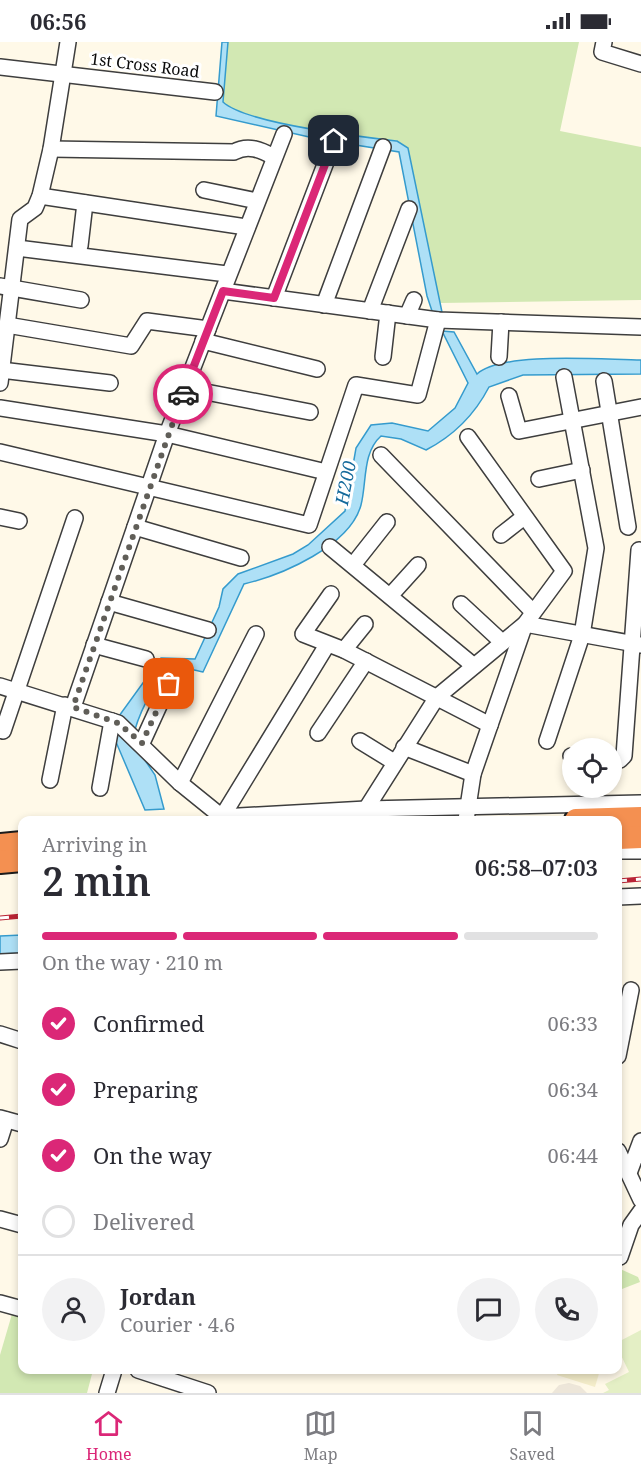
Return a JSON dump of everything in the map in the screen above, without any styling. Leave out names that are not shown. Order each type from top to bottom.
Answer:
[{"type":"highway","points":[[587,815],[605,816]]},
{"type":"highway","points":[[622,817],[641,818]]},
{"type":"highway","points":[[622,838],[641,837]]},
{"type":"highway","points":[[0,845],[18,843]]},
{"type":"highway","points":[[0,862],[18,860]]},
{"type":"street","points":[[68,42],[61,73],[51,149],[40,196],[35,208],[20,219],[17,248],[6,287],[7,325],[1,376],[110,383]]},
{"type":"street","points":[[604,42],[602,52],[641,64]]},
{"type":"street","name":"1st Cross Road","points":[[0,67],[215,92]]},
{"type":"street","points":[[50,780],[69,706],[94,645],[167,434],[223,291],[227,274],[284,134]]},
{"type":"street","points":[[274,298],[334,141]]},
{"type":"street","points":[[51,149],[234,152],[247,147],[261,150],[274,157]]},
{"type":"street","points":[[324,305],[383,147]]},
{"type":"street","points":[[204,190],[256,201]]},
{"type":"street","points":[[40,196],[246,227]]},
{"type":"street","points":[[80,246],[85,203]]},
{"type":"street","points":[[370,311],[409,209]]},
{"type":"street","points":[[17,248],[227,274]]},
{"type":"street","points":[[6,287],[81,300]]},
{"type":"street","points":[[223,291],[438,320],[641,327]]},
{"type":"street","points":[[407,316],[414,300]]},
{"type":"street","points":[[383,357],[388,313]]},
{"type":"street","points":[[0,452],[149,485],[309,525],[356,385],[418,395],[438,320]]},
{"type":"street","points":[[7,325],[131,346],[147,321],[206,335],[318,369]]},
{"type":"street","points":[[499,357],[501,322]]},
{"type":"street","points":[[547,741],[582,635],[596,548],[564,377]]},
{"type":"street","points":[[604,381],[628,527]]},
{"type":"street","points":[[185,388],[310,412]]},
{"type":"street","points":[[509,396],[519,431],[641,407]]},
{"type":"street","points":[[0,408],[167,434],[326,472]]},
{"type":"street","points":[[366,809],[436,698],[529,618],[564,571],[468,437]]},
{"type":"street","points":[[381,454],[529,618],[582,635],[636,645]]},
{"type":"street","points":[[539,479],[582,470]]},
{"type":"street","points":[[0,517],[19,521]]},
{"type":"street","points":[[501,535],[524,517]]},
{"type":"street","points":[[3,731],[75,518]]},
{"type":"street","points":[[353,565],[387,522]]},
{"type":"street","points":[[135,527],[240,558]]},
{"type":"street","points":[[330,547],[474,666]]},
{"type":"street","points":[[622,758],[636,645],[639,550]]},
{"type":"street","points":[[390,596],[418,565]]},
{"type":"street","points":[[331,594],[303,634],[344,650],[490,725]]},
{"type":"street","points":[[109,602],[208,630]]},
{"type":"street","points":[[461,604],[502,642]]},
{"type":"street","points":[[466,814],[473,774],[529,618]]},
{"type":"street","points":[[344,650],[365,624]]},
{"type":"street","points":[[180,783],[256,634]]},
{"type":"street","points":[[94,645],[146,659]]},
{"type":"street","points":[[223,816],[327,645]]},
{"type":"street","points":[[318,733],[366,661]]},
{"type":"street","points":[[139,740],[169,684]]},
{"type":"street","points":[[0,686],[115,722],[139,740],[180,783],[221,816]]},
{"type":"street","points":[[100,788],[115,722]]},
{"type":"street","points":[[360,741],[394,762]]},
{"type":"street","points":[[404,747],[473,774]]},
{"type":"street","points":[[240,816],[366,809],[466,814],[587,815],[641,803]]},
{"type":"street","points":[[622,850],[641,851]]},
{"type":"street","points":[[622,897],[641,896]]},
{"type":"street","points":[[0,962],[18,961]]},
{"type":"street","points":[[622,1036],[631,990]]},
{"type":"street","points":[[0,1034],[18,1040]]},
{"type":"street","points":[[0,1139],[3,1119],[18,1123]]},
{"type":"street","points":[[641,1141],[634,1166],[641,1200]]},
{"type":"street","points":[[622,1155],[634,1166]]},
{"type":"street","points":[[622,1251],[631,1225],[641,1211]]},
{"type":"street","points":[[0,1219],[18,1224]]},
{"type":"street","points":[[0,1303],[18,1308]]},
{"type":"street","points":[[107,1393],[113,1374]]},
{"type":"street","points":[[150,1374],[208,1393]]},
{"type":"shaded area","points":[[557,1374],[599,1374],[595,1387]]},
{"type":"shaded area","points":[[569,1383],[580,1386],[587,1393],[552,1393],[559,1385]]},
{"type":"green space","points":[[228,42],[579,42],[560,131],[641,147],[641,300],[440,303],[425,234],[397,141],[279,123],[236,110],[223,102]]},
{"type":"green space","points":[[622,1270],[638,1277],[640,1282],[622,1289]]},
{"type":"green space","points":[[12,1314],[18,1316],[18,1374],[92,1374],[87,1393],[0,1393],[0,1355]]},
{"type":"green space","points":[[641,1330],[641,1393],[603,1393],[609,1390],[605,1384],[629,1372],[622,1357],[622,1340]]},
{"type":"water","points":[[222,42],[228,42],[223,102],[236,110],[279,123],[397,141],[408,148],[443,317],[433,314],[427,296],[399,152],[318,139],[216,116]]},
{"type":"water","points":[[442,331],[454,332],[477,374],[490,367],[508,362],[580,358],[641,360],[641,374],[523,375],[489,387],[477,406],[462,423],[445,438],[426,450],[401,439],[381,436],[368,459],[361,505],[354,520],[343,533],[313,557],[277,574],[244,584],[203,672],[175,670],[167,674],[153,690],[137,723],[132,741],[155,775],[164,809],[145,810],[116,742],[119,716],[161,658],[195,659],[219,607],[223,589],[238,574],[293,554],[308,545],[345,511],[356,448],[371,425],[392,423],[428,431],[455,408],[468,383]]},
{"type":"water","points":[[18,935],[18,953],[0,954],[0,936]]},
{"type":"railway","points":[[622,881],[641,879]]},
{"type":"railway","points":[[0,918],[18,916]]},
{"type":"way so far","points":[[169,684],[142,743],[118,723],[73,707],[161,451],[183,394]]},
{"type":"route","points":[[183,394],[223,291],[274,298],[334,141]]},
{"type":"water label","name":"H200","points":[[346,483]]}]
